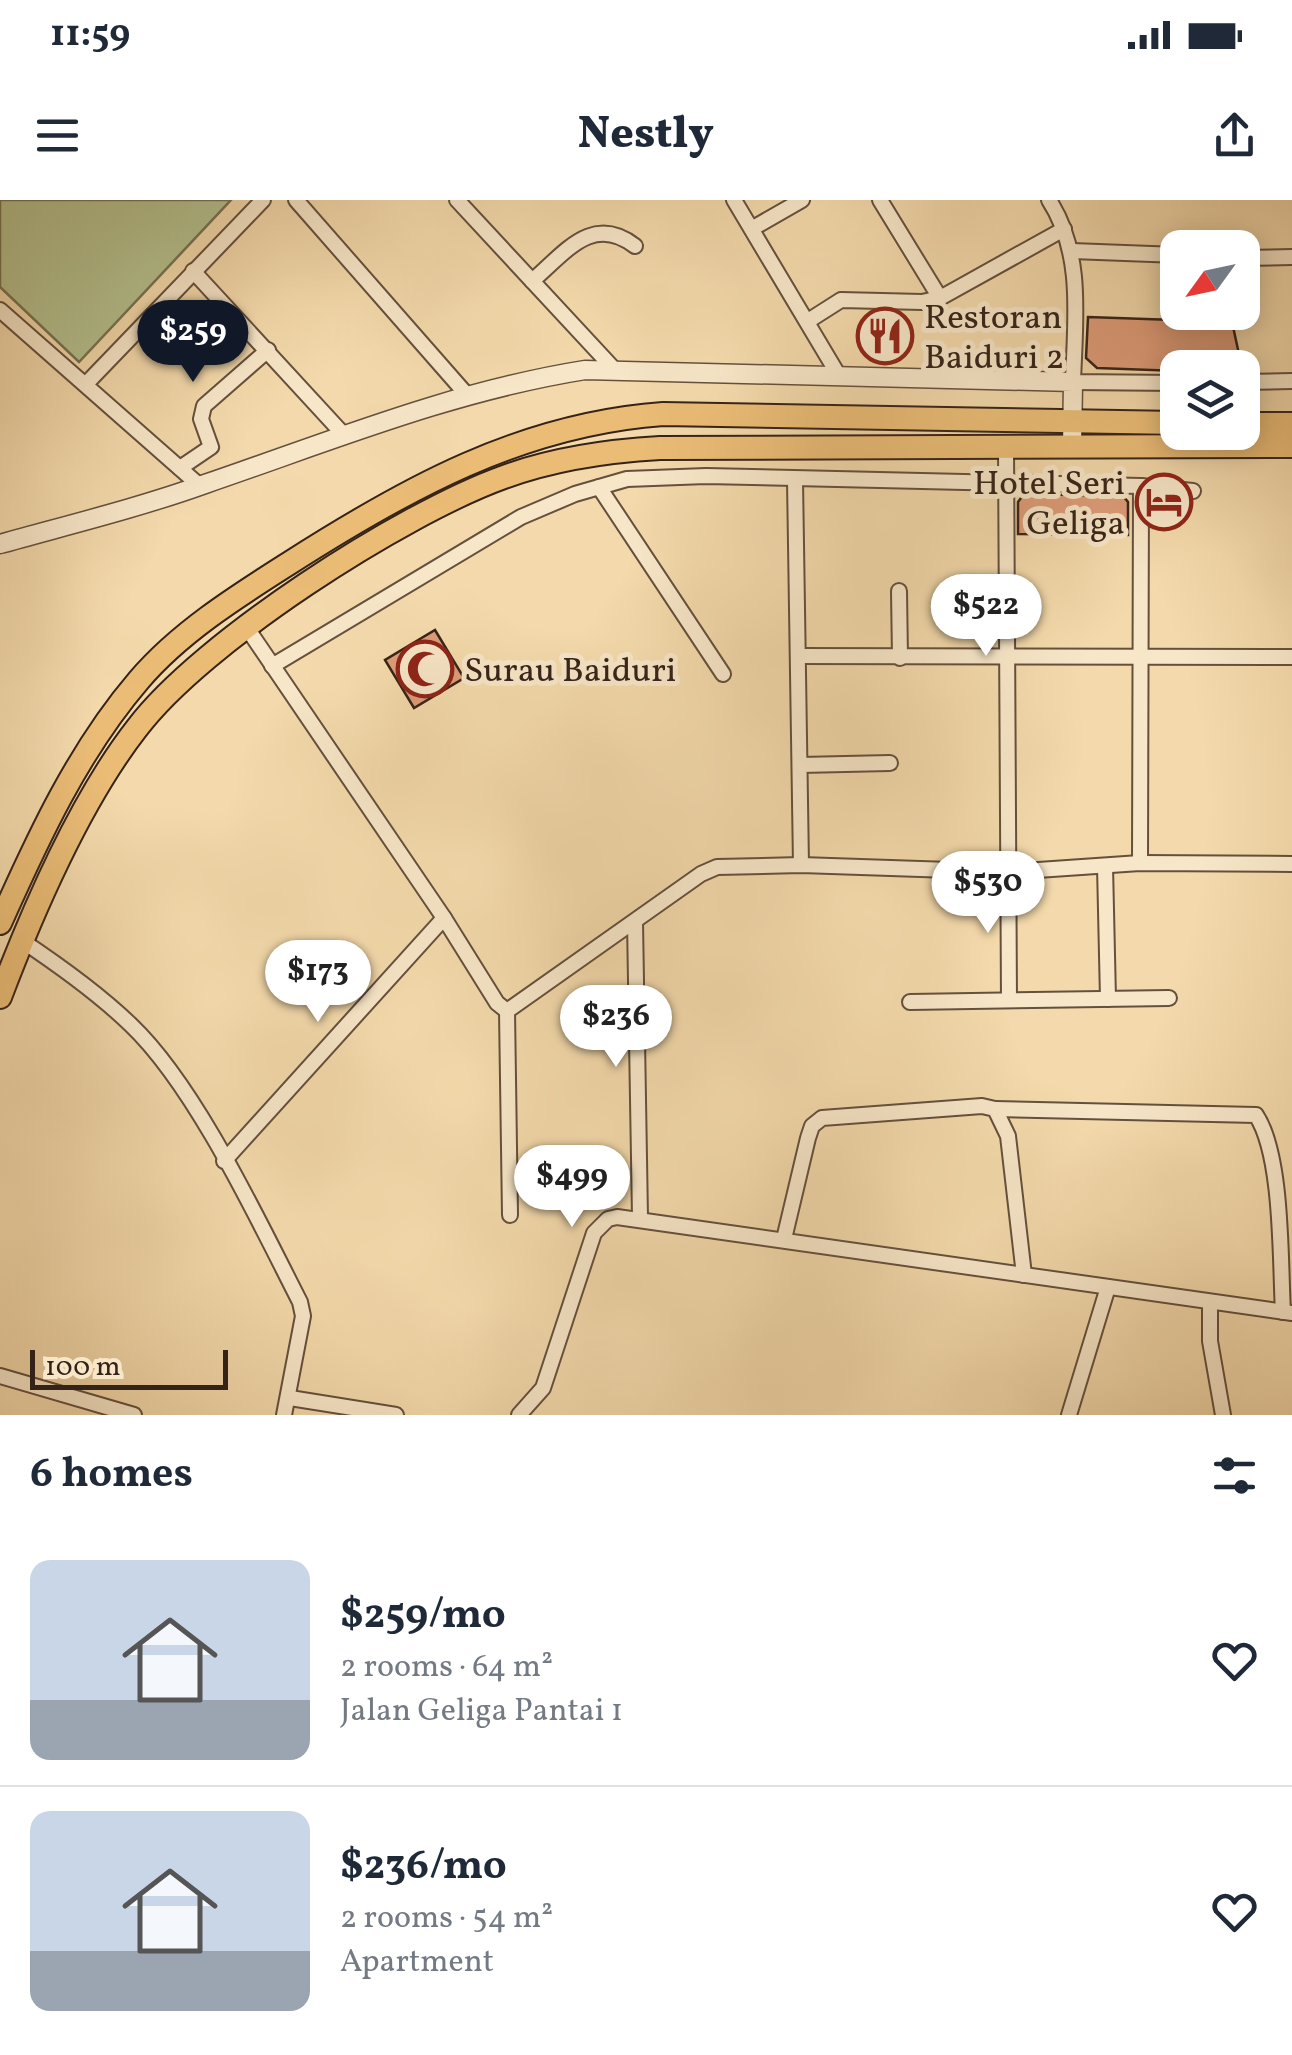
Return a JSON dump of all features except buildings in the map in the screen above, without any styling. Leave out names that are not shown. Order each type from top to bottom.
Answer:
[{"type":"highway","points":[[0,922],[68,782],[96,736],[141,677],[169,650],[250,588],[338,532],[442,474],[530,438],[625,417],[759,414],[1160,423]]},
{"type":"highway","points":[[1260,424],[1292,424]]},
{"type":"highway","points":[[0,998],[21,940],[89,806],[136,728],[172,688],[247,628],[419,517],[488,483],[531,468],[594,455],[660,448],[1292,446]]},
{"type":"street","points":[[86,384],[263,200]]},
{"type":"street","points":[[296,200],[467,395]]},
{"type":"street","points":[[457,200],[613,368]]},
{"type":"street","points":[[734,200],[839,376]]},
{"type":"street","points":[[753,228],[802,200]]},
{"type":"street","points":[[880,200],[940,298]]},
{"type":"street","points":[[1048,200],[1072,251],[1072,447]]},
{"type":"street","points":[[808,321],[842,300],[922,302],[940,298],[1064,229]]},
{"type":"street","points":[[532,280],[590,235],[616,234],[635,246]]},
{"type":"street","points":[[1072,251],[1160,254]]},
{"type":"street","points":[[1260,258],[1292,257]]},
{"type":"street","points":[[193,271],[344,435]]},
{"type":"street","points":[[0,310],[200,486]]},
{"type":"street","points":[[180,468],[211,447],[201,419],[204,406],[268,350]]},
{"type":"street","points":[[0,544],[200,486],[344,435],[531,378],[613,368],[1160,383]]},
{"type":"street","points":[[1260,382],[1292,381]]},
{"type":"street","points":[[1006,447],[1010,1000]]},
{"type":"street","points":[[272,666],[522,516],[598,487],[653,476],[1186,487],[1193,491]]},
{"type":"street","points":[[795,480],[800,865]]},
{"type":"street","points":[[1140,862],[1142,486]]},
{"type":"street","points":[[598,487],[723,674]]},
{"type":"street","points":[[899,591],[900,658]]},
{"type":"street","points":[[247,628],[444,918],[497,1004],[507,1010]]},
{"type":"street","points":[[798,656],[1292,658]]},
{"type":"street","points":[[800,765],[890,764]]},
{"type":"street","points":[[507,1010],[701,874],[718,867],[800,865],[1010,872],[1140,862],[1292,864]]},
{"type":"street","points":[[1105,866],[1108,999]]},
{"type":"street","points":[[224,1160],[444,918]]},
{"type":"street","points":[[635,922],[640,1217]]},
{"type":"street","points":[[21,940],[68,971],[132,1026],[182,1089],[224,1160],[300,1302],[303,1316],[284,1415]]},
{"type":"street","points":[[910,1002],[1169,998]]},
{"type":"street","points":[[507,1010],[510,1215]]},
{"type":"street","points":[[519,1415],[543,1388],[594,1232],[608,1219],[640,1217],[737,1233],[1288,1312],[1275,1179],[1262,1124],[1256,1115],[1247,1112],[995,1110],[982,1106],[822,1118],[812,1126],[808,1138],[784,1239]]},
{"type":"street","points":[[995,1110],[1008,1136],[1024,1275]]},
{"type":"street","points":[[1275,1179],[1292,1175]]},
{"type":"street","points":[[1069,1415],[1108,1287]]},
{"type":"street","points":[[1210,1302],[1210,1341],[1222,1415]]},
{"type":"street","points":[[0,1376],[134,1415]]},
{"type":"street","points":[[290,1398],[396,1415]]},
{"type":"green space","points":[[0,200],[231,200],[79,362],[0,287]]},
{"type":"place","name":"Restoran Baiduri 2","points":[[885,336]]},
{"type":"place","name":"Hotel Seri Geliga","points":[[1164,502]]},
{"type":"place","name":"Surau Baiduri","points":[[425,669]]}]
